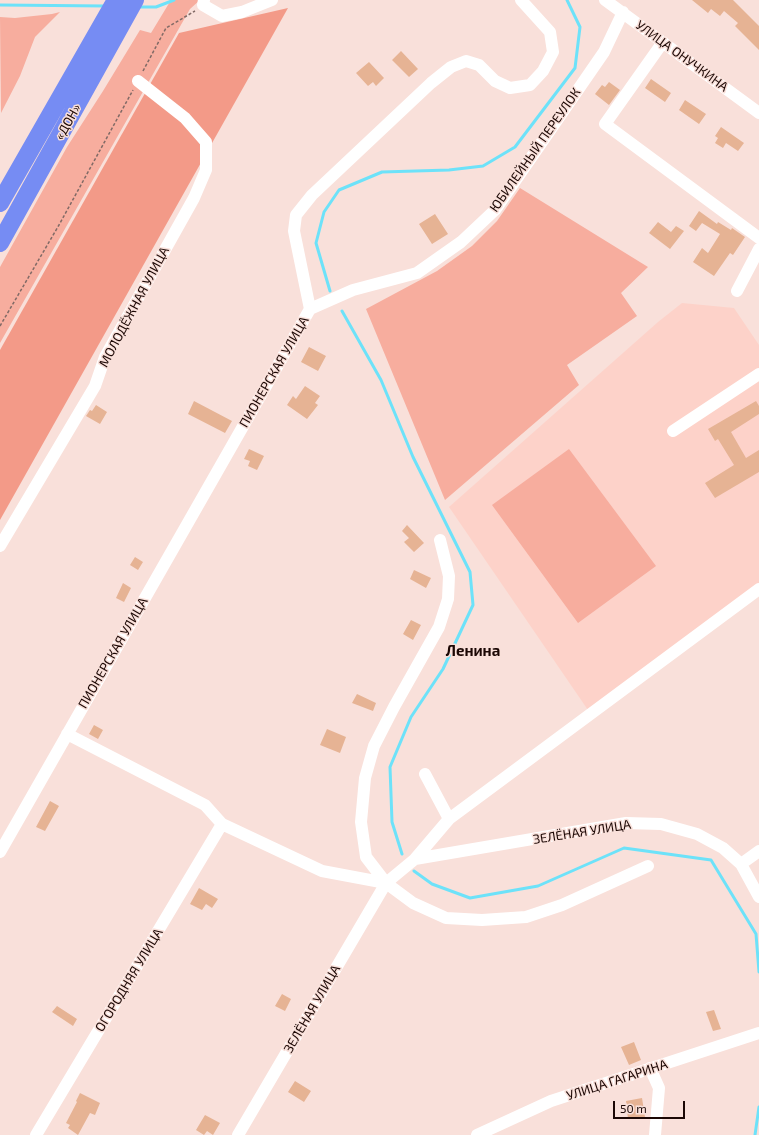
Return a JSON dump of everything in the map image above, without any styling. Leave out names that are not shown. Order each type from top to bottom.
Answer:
[{"type":"highway","points":[[105,0],[106,34]]},
{"type":"highway","name":"«ДОН»","points":[[0,243],[82,95],[106,34],[116,0]]},
{"type":"highway","name":"«ДОН»","points":[[0,203],[20,168],[106,34],[136,0]]},
{"type":"highway","points":[[106,34],[144,0]]},
{"type":"street","points":[[203,2],[222,16],[242,12],[272,0]]},
{"type":"street","name":"ПИОНЕРСКАЯ УЛИЦА","points":[[0,852],[310,309],[294,231],[296,215],[312,195],[431,83],[451,68],[466,60],[479,65],[495,81],[510,88],[530,85],[543,71],[553,52],[550,32],[521,0]]},
{"type":"street","name":"УЛИЦА ОНУЧКИНА","points":[[605,0],[759,113]]},
{"type":"street","name":"ЮБИЛЕЙНЫЙ ПЕРЕУЛОК","points":[[310,309],[353,290],[417,273],[461,242],[495,210],[604,52],[623,12]]},
{"type":"street","points":[[663,42],[605,124],[759,238]]},
{"type":"street","name":"МОЛОДЁЖНАЯ УЛИЦА","points":[[0,546],[94,386],[105,358],[194,198],[206,170],[206,142],[185,118],[138,81]]},
{"type":"street","points":[[736,291],[759,249]]},
{"type":"street","points":[[673,431],[759,374]]},
{"type":"street","points":[[440,540],[449,576],[448,599],[439,627],[394,706],[374,746],[365,778],[361,822],[366,857],[386,883],[413,903],[446,918],[482,920],[526,917],[562,905],[648,866]]},
{"type":"street","points":[[415,859],[449,819],[759,589]]},
{"type":"street","points":[[67,734],[205,805],[222,824],[322,871],[386,883]]},
{"type":"street","points":[[424,774],[449,819]]},
{"type":"street","name":"ЗЕЛЁНАЯ УЛИЦА","points":[[238,1135],[386,883],[415,859],[626,823],[661,824],[696,834],[723,848],[741,864],[759,897]]},
{"type":"street","name":"ОГОРОДНЯЯ УЛИЦА","points":[[36,1135],[222,824]]},
{"type":"street","points":[[741,864],[759,851]]},
{"type":"street","name":"УЛИЦА ГАГАРИНА","points":[[477,1135],[552,1101],[757,1033]]},
{"type":"street","points":[[650,1068],[659,1088],[655,1135]]},
{"type":"path","points":[[0,326],[59,225],[166,28],[186,18],[203,2]]},
{"type":"shaded area","points":[[171,0],[200,0],[190,9],[0,343],[0,267],[67,147],[140,30],[151,33]]},
{"type":"shaded area","points":[[288,8],[0,520],[0,350],[179,33]]},
{"type":"shaded area","points":[[60,12],[35,37],[20,76],[1,113],[0,17],[15,18]]},
{"type":"shaded area","points":[[520,188],[648,267],[621,293],[637,316],[567,365],[579,385],[445,500],[366,309],[437,271],[472,246],[497,221]]},
{"type":"shaded area","points":[[682,303],[734,308],[759,345],[759,589],[590,713],[449,507],[658,322]]},
{"type":"shaded area","points":[[569,449],[656,566],[578,623],[492,505]]},
{"type":"building","points":[[692,0],[733,0],[759,26],[759,50],[735,26],[738,23],[724,11],[720,16],[711,9],[708,13]]},
{"type":"building","points":[[401,51],[418,69],[409,77],[392,60]]},
{"type":"building","points":[[369,62],[384,78],[376,86],[373,82],[368,86],[356,73]]},
{"type":"building","points":[[651,79],[671,93],[665,102],[645,88]]},
{"type":"building","points":[[609,82],[620,90],[609,105],[595,94],[602,85],[605,87]]},
{"type":"building","points":[[685,100],[706,114],[699,124],[679,110]]},
{"type":"building","points":[[721,127],[744,143],[738,151],[726,143],[723,148],[715,143],[718,138],[715,136]]},
{"type":"building","points":[[699,211],[717,224],[718,222],[731,230],[732,228],[745,237],[733,255],[730,253],[714,276],[693,262],[702,248],[708,253],[720,234],[702,223],[696,231],[689,226]]},
{"type":"building","points":[[435,214],[448,234],[432,244],[419,224]]},
{"type":"building","points":[[658,222],[671,232],[676,226],[684,231],[670,249],[649,233]]},
{"type":"building","points":[[309,347],[326,356],[318,371],[301,362]]},
{"type":"building","points":[[305,386],[320,396],[315,403],[318,405],[307,419],[287,405],[293,396],[296,399]]},
{"type":"building","points":[[194,401],[232,421],[225,433],[188,414]]},
{"type":"building","points":[[756,401],[759,406],[759,414],[731,432],[746,458],[759,450],[759,472],[715,498],[705,483],[734,465],[718,439],[715,441],[708,429]]},
{"type":"building","points":[[96,405],[107,412],[100,424],[86,416]]},
{"type":"building","points":[[249,449],[264,456],[257,470],[248,466],[250,461],[244,459]]},
{"type":"building","points":[[407,525],[424,543],[414,552],[404,542],[409,538],[402,531]]},
{"type":"building","points":[[135,557],[143,562],[138,570],[130,565]]},
{"type":"building","points":[[414,570],[431,578],[426,588],[410,579]]},
{"type":"building","points":[[123,583],[131,588],[124,602],[116,598]]},
{"type":"building","points":[[411,620],[421,625],[413,640],[403,634]]},
{"type":"building","points":[[357,694],[376,703],[373,711],[352,703]]},
{"type":"building","points":[[94,725],[103,730],[98,739],[89,734]]},
{"type":"building","points":[[327,729],[346,737],[340,753],[320,745]]},
{"type":"building","points":[[50,801],[59,806],[45,831],[36,827]]},
{"type":"building","points":[[199,888],[218,899],[212,908],[206,904],[202,910],[190,904]]},
{"type":"building","points":[[282,994],[291,999],[285,1011],[275,1006]]},
{"type":"building","points":[[57,1006],[77,1019],[73,1026],[52,1012]]},
{"type":"building","points":[[714,1010],[721,1029],[713,1031],[706,1012]]},
{"type":"building","points":[[634,1042],[641,1060],[629,1065],[621,1047]]},
{"type":"building","points":[[295,1081],[311,1091],[304,1102],[288,1092]]},
{"type":"building","points":[[80,1093],[100,1103],[95,1115],[90,1113],[78,1135],[68,1128],[70,1125],[66,1123]]},
{"type":"building","points":[[642,1098],[645,1117],[628,1119],[626,1101]]},
{"type":"building","points":[[205,1115],[220,1123],[213,1135],[207,1131],[204,1135],[196,1130]]},
{"type":"waterway","points":[[138,7],[156,7],[174,0]]},
{"type":"waterway","points":[[330,291],[316,243],[324,212],[339,190],[382,172],[449,170],[483,166],[515,147],[575,68],[580,27],[567,0]]},
{"type":"waterway","points":[[0,5],[106,6]]},
{"type":"waterway","points":[[342,311],[381,380],[413,457],[470,572],[473,605],[443,669],[411,717],[390,767],[392,822],[402,854]]},
{"type":"waterway","points":[[414,871],[432,884],[470,898],[538,886],[624,848],[711,860],[756,934],[759,972]]},
{"type":"waterway","points":[[755,1135],[759,1107]]},
{"type":"district","name":"Ленина","points":[[473,651]]}]
